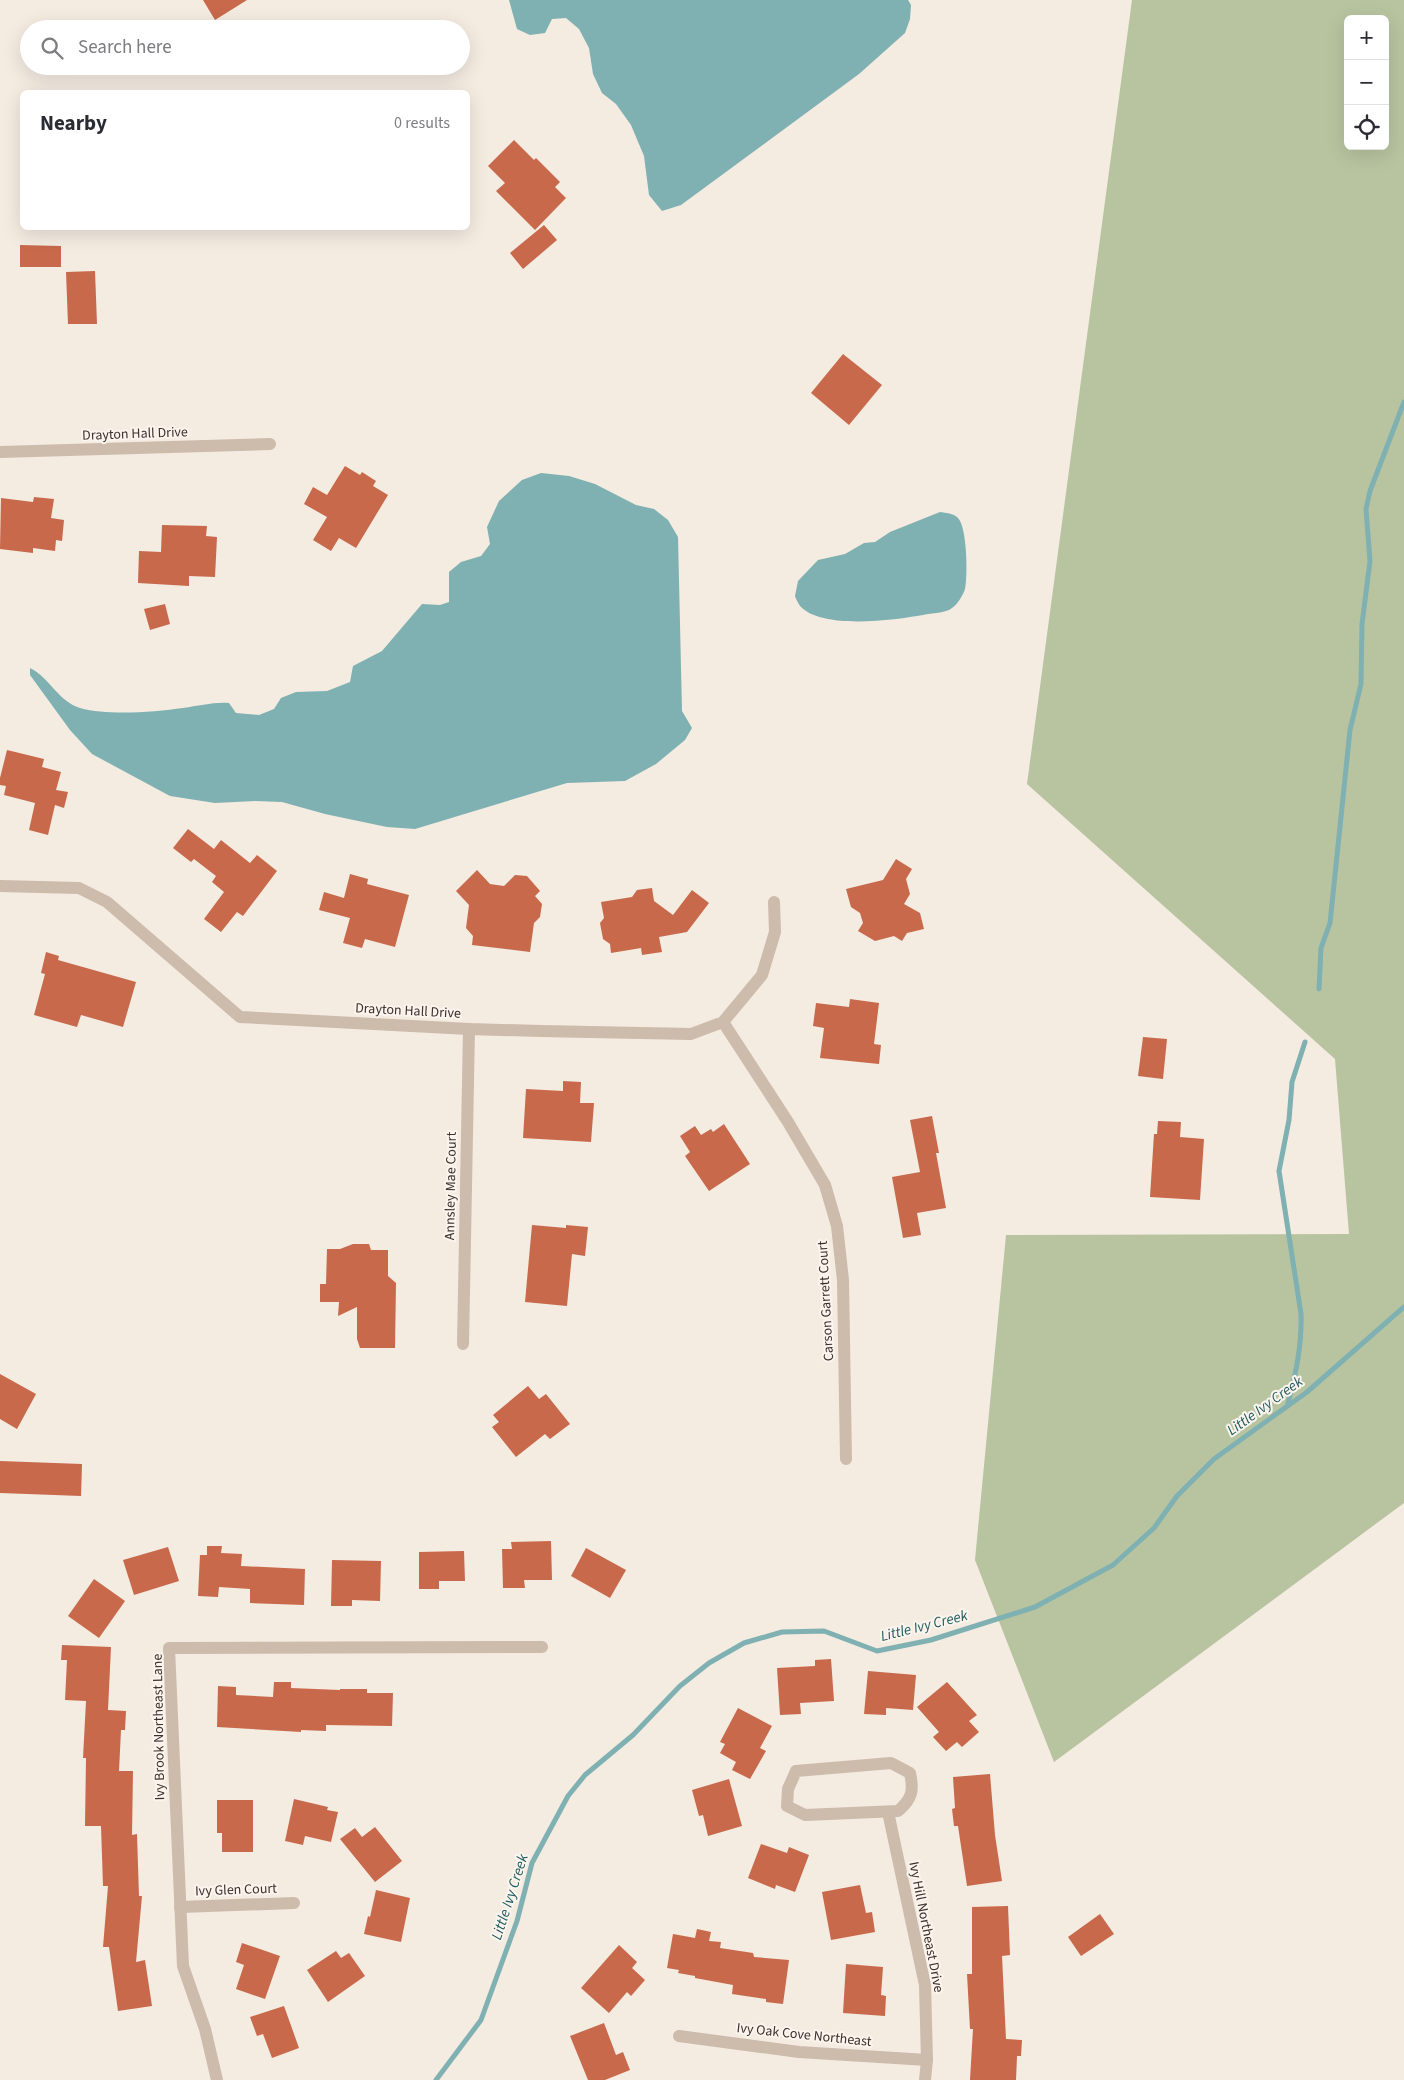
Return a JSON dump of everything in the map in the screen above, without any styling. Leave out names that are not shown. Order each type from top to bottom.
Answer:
[{"type":"street","name":"Drayton Hall Drive","points":[[0,452],[270,444]]},
{"type":"street","name":"Drayton Hall Drive","points":[[0,886],[79,888],[107,902],[240,1017],[469,1029],[691,1034],[723,1022],[762,975],[775,932],[774,902]]},
{"type":"street","name":"Carson Garrett Court","points":[[723,1022],[788,1122],[825,1185],[837,1226],[843,1280],[846,1460]]},
{"type":"street","name":"Annsley Mae Court","points":[[463,1344],[469,1029]]},
{"type":"street","name":"Ivy Brook Northeast Lane","points":[[217,2080],[205,2029],[183,1966],[169,1648],[542,1647]]},
{"type":"street","points":[[891,1763],[910,1773],[913,1786],[908,1802],[898,1811],[888,1812],[804,1815],[788,1806],[788,1789],[796,1771],[891,1763]]},
{"type":"street","name":"Ivy Hill Northeast Drive","points":[[888,1812],[925,1985],[927,2060],[925,2080]]},
{"type":"street","name":"Ivy Glen Court","points":[[180,1907],[294,1903]]},
{"type":"street","name":"Ivy Oak Cove Northeast","points":[[679,2036],[799,2052],[927,2060]]},
{"type":"green space","points":[[1132,0],[1404,0],[1404,1503],[1054,1762],[975,1560],[1006,1235],[1349,1234],[1335,1059],[1027,784]]},
{"type":"water","points":[[509,0],[908,0],[911,5],[910,19],[905,33],[859,74],[681,205],[662,211],[649,195],[644,156],[631,125],[616,104],[602,93],[593,74],[589,48],[579,29],[566,18],[552,19],[545,33],[530,35],[517,29]]},
{"type":"water","points":[[541,473],[569,476],[595,484],[636,505],[654,509],[668,520],[678,537],[682,711],[692,728],[685,740],[656,764],[625,781],[567,783],[415,829],[387,827],[325,814],[282,802],[215,803],[170,796],[92,754],[70,730],[30,675],[30,668],[43,677],[72,705],[80,708],[118,713],[159,711],[229,703],[236,713],[259,715],[274,709],[281,698],[296,692],[327,691],[350,682],[353,666],[382,651],[422,604],[440,605],[449,602],[449,572],[461,562],[481,556],[490,544],[487,527],[499,501],[522,480]]},
{"type":"water","points":[[940,512],[952,514],[958,518],[965,541],[965,589],[960,599],[952,608],[942,612],[877,621],[841,621],[810,613],[800,606],[795,596],[798,581],[818,560],[845,554],[864,543],[875,542],[890,532]]},
{"type":"building","points":[[203,0],[247,0],[215,20]]},
{"type":"building","points":[[514,140],[534,160],[536,158],[560,182],[555,187],[566,198],[535,230],[496,191],[505,183],[488,166]]},
{"type":"building","points":[[544,225],[557,240],[523,269],[510,253]]},
{"type":"building","points":[[20,245],[61,246],[61,267],[20,267]]},
{"type":"building","points":[[95,271],[97,324],[68,324],[66,272]]},
{"type":"building","points":[[843,354],[882,385],[849,425],[811,393]]},
{"type":"building","points":[[345,466],[360,475],[362,472],[376,481],[373,486],[388,495],[356,548],[339,538],[331,551],[313,540],[327,517],[304,504],[313,487],[327,495]]},
{"type":"building","points":[[34,497],[54,499],[51,518],[64,520],[62,541],[56,540],[55,551],[33,548],[33,553],[0,549],[1,498],[33,502]]},
{"type":"building","points":[[162,525],[207,526],[206,536],[217,537],[215,577],[189,576],[189,586],[138,583],[139,551],[161,552]]},
{"type":"building","points":[[165,604],[170,624],[150,630],[144,609]]},
{"type":"building","points":[[7,750],[44,759],[42,767],[61,772],[56,790],[68,792],[64,808],[55,805],[48,835],[29,830],[35,803],[4,795],[6,786],[0,785],[0,778]]},
{"type":"building","points":[[188,829],[214,849],[221,840],[250,863],[257,855],[277,871],[243,916],[237,912],[221,932],[204,919],[224,892],[212,882],[216,876],[194,859],[191,862],[173,848]]},
{"type":"building","points":[[896,859],[912,869],[906,879],[910,894],[904,904],[920,913],[924,929],[907,933],[902,941],[894,936],[875,941],[858,931],[863,923],[860,913],[851,907],[846,889],[883,880]]},
{"type":"building","points":[[477,870],[490,884],[504,886],[515,875],[527,876],[540,891],[535,896],[542,904],[540,917],[534,923],[530,952],[472,945],[473,936],[466,928],[469,905],[456,891]]},
{"type":"building","points":[[350,874],[368,879],[367,884],[409,895],[395,947],[365,939],[362,948],[343,943],[350,918],[319,910],[324,892],[344,898]]},
{"type":"building","points":[[652,888],[654,901],[673,915],[692,890],[709,903],[687,932],[659,937],[662,952],[642,955],[641,948],[611,953],[610,944],[603,939],[600,923],[604,918],[601,902],[632,897],[637,890]]},
{"type":"building","points":[[46,952],[59,956],[58,960],[136,982],[123,1027],[81,1015],[77,1027],[34,1015],[45,974],[41,973]]},
{"type":"building","points":[[850,999],[879,1003],[874,1044],[881,1045],[879,1064],[820,1058],[824,1028],[813,1026],[816,1003],[849,1007]]},
{"type":"building","points":[[1143,1037],[1167,1039],[1163,1079],[1138,1076]]},
{"type":"building","points":[[563,1081],[581,1082],[580,1103],[594,1103],[591,1142],[523,1138],[526,1089],[563,1091]]},
{"type":"building","points":[[932,1116],[939,1153],[936,1153],[946,1208],[917,1213],[921,1235],[903,1238],[892,1177],[920,1172],[910,1120]]},
{"type":"building","points":[[1158,1121],[1181,1122],[1180,1137],[1204,1139],[1200,1200],[1150,1197],[1154,1134],[1157,1134]]},
{"type":"building","points":[[724,1124],[750,1164],[709,1191],[685,1156],[690,1152],[680,1136],[695,1126],[701,1135],[711,1129],[713,1132]]},
{"type":"building","points":[[532,1225],[566,1228],[566,1225],[588,1227],[585,1256],[572,1254],[567,1306],[525,1302]]},
{"type":"building","points":[[353,1244],[369,1244],[371,1250],[388,1250],[388,1276],[396,1283],[395,1348],[360,1348],[357,1339],[357,1307],[338,1316],[339,1302],[320,1302],[320,1284],[326,1284],[327,1249],[340,1249]]},
{"type":"building","points":[[0,1374],[36,1394],[17,1429],[0,1419]]},
{"type":"building","points":[[528,1386],[539,1399],[546,1394],[570,1424],[550,1439],[545,1434],[516,1457],[492,1427],[499,1422],[493,1415]]},
{"type":"building","points":[[0,1461],[82,1464],[81,1496],[0,1493]]},
{"type":"building","points":[[551,1541],[552,1580],[524,1580],[525,1588],[503,1588],[502,1549],[512,1549],[511,1542]]},
{"type":"building","points":[[207,1546],[222,1546],[221,1553],[242,1554],[241,1566],[305,1569],[304,1605],[250,1603],[250,1589],[219,1587],[218,1597],[198,1596],[200,1555],[207,1555]]},
{"type":"building","points":[[168,1547],[179,1581],[134,1595],[123,1560]]},
{"type":"building","points":[[586,1548],[626,1570],[610,1598],[571,1576]]},
{"type":"building","points":[[464,1551],[465,1581],[439,1581],[439,1589],[419,1589],[419,1552]]},
{"type":"building","points":[[332,1560],[381,1561],[380,1601],[352,1600],[352,1606],[331,1606]]},
{"type":"building","points":[[94,1579],[125,1601],[99,1638],[68,1616]]},
{"type":"building","points":[[62,1645],[111,1647],[108,1710],[126,1711],[125,1730],[121,1730],[119,1771],[133,1771],[132,1835],[137,1834],[139,1896],[142,1896],[136,1962],[145,1960],[152,2006],[118,2011],[109,1947],[103,1947],[108,1886],[103,1886],[101,1826],[85,1826],[86,1758],[83,1758],[86,1701],[65,1700],[67,1660],[61,1660]]},
{"type":"building","points":[[831,1659],[834,1701],[800,1703],[801,1714],[780,1715],[777,1668],[815,1666],[815,1660]]},
{"type":"building","points":[[868,1671],[916,1675],[913,1710],[886,1708],[886,1715],[864,1714]]},
{"type":"building","points":[[274,1682],[291,1682],[291,1688],[367,1689],[367,1693],[393,1693],[392,1726],[326,1725],[326,1731],[301,1730],[301,1732],[217,1727],[218,1686],[236,1687],[236,1695],[273,1697]]},
{"type":"building","points":[[947,1682],[977,1715],[969,1721],[979,1732],[962,1747],[957,1742],[946,1751],[933,1737],[939,1732],[917,1707]]},
{"type":"building","points":[[738,1708],[772,1726],[760,1748],[766,1751],[750,1779],[732,1770],[736,1762],[720,1753],[725,1744],[720,1742]]},
{"type":"building","points":[[990,1774],[995,1835],[1002,1881],[967,1886],[958,1826],[954,1826],[952,1809],[955,1808],[953,1777]]},
{"type":"building","points":[[729,1779],[742,1826],[708,1836],[703,1815],[699,1816],[692,1790]]},
{"type":"building","points":[[294,1799],[328,1807],[327,1810],[338,1812],[331,1842],[305,1836],[303,1845],[285,1841]]},
{"type":"building","points":[[217,1800],[253,1800],[253,1852],[222,1852],[222,1833],[217,1833]]},
{"type":"building","points":[[375,1827],[402,1861],[375,1882],[340,1839],[355,1828],[362,1837]]},
{"type":"building","points":[[761,1844],[787,1853],[789,1847],[809,1855],[795,1892],[776,1885],[775,1889],[748,1878]]},
{"type":"building","points":[[860,1885],[866,1913],[872,1912],[875,1932],[831,1940],[822,1892]]},
{"type":"building","points":[[376,1890],[410,1898],[401,1942],[364,1934]]},
{"type":"building","points":[[1008,1906],[1010,1955],[1002,1956],[1006,2039],[1022,2040],[1021,2056],[1017,2056],[1016,2080],[970,2080],[973,2029],[970,2029],[967,1974],[972,1974],[972,1907]]},
{"type":"building","points":[[1100,1914],[1114,1934],[1081,1956],[1068,1937]]},
{"type":"building","points":[[697,1929],[711,1932],[709,1941],[721,1942],[720,1948],[753,1953],[754,1957],[789,1960],[783,2004],[766,2002],[766,1999],[732,1994],[733,1985],[695,1978],[695,1976],[678,1973],[679,1970],[667,1968],[673,1934],[695,1938]]},
{"type":"building","points":[[242,1943],[280,1956],[265,1999],[236,1989],[244,1965],[236,1962]]},
{"type":"building","points":[[619,1945],[637,1962],[632,1968],[645,1980],[631,1996],[627,1992],[609,2013],[581,1988]]},
{"type":"building","points":[[336,1951],[341,1958],[349,1953],[365,1976],[328,2002],[307,1970]]},
{"type":"building","points":[[846,1964],[883,1967],[881,1995],[886,1996],[885,2016],[843,2013]]},
{"type":"building","points":[[284,2006],[299,2048],[272,2058],[263,2034],[257,2036],[250,2017]]},
{"type":"building","points":[[604,2023],[616,2055],[623,2052],[630,2070],[605,2080],[588,2080],[570,2036]]},
{"type":"waterway","points":[[1319,989],[1321,948],[1330,923],[1350,730],[1361,684],[1362,624],[1370,561],[1366,509],[1370,491],[1404,402]]},
{"type":"waterway","points":[[1288,1403],[1298,1359],[1301,1337],[1301,1314],[1279,1171],[1289,1120],[1292,1082],[1305,1042]]},
{"type":"waterway","name":"Little Ivy Creek","points":[[436,2080],[481,2020],[517,1921],[532,1863],[568,1796],[585,1775],[633,1735],[680,1686],[709,1663],[744,1643],[782,1632],[824,1631],[877,1651],[931,1640],[1035,1607],[1113,1565],[1154,1528],[1177,1496],[1214,1459],[1307,1392],[1404,1307]]}]
